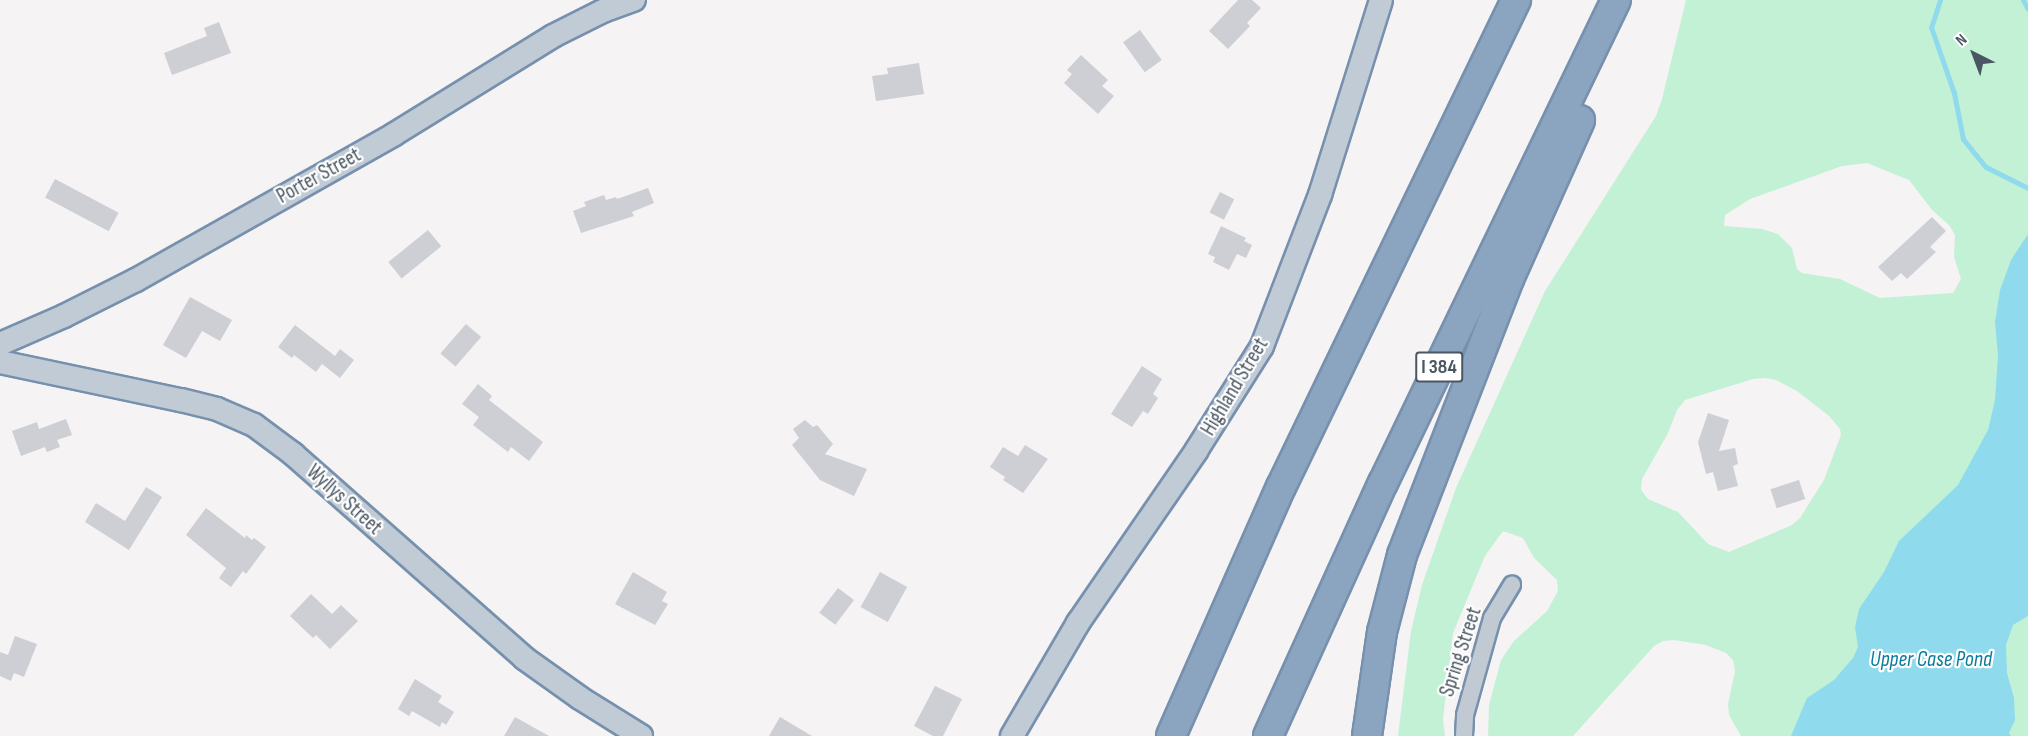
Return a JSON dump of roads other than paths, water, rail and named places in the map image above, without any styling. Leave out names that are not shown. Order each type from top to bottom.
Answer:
[{"type":"highway","points":[[1171,736],[1291,466],[1516,0]]},
{"type":"highway","name":"I 384","points":[[1268,736],[1383,483],[1616,0]]},
{"type":"highway","points":[[1367,736],[1382,632],[1402,555],[1509,279],[1605,64],[1623,0]]},
{"type":"street","name":"Porter Street","points":[[0,344],[64,316],[136,280],[393,135],[553,36],[603,11],[634,0]]},
{"type":"street","name":"Highland Street","points":[[1012,736],[1078,623],[1196,451],[1262,346],[1320,195],[1381,0]]},
{"type":"street","name":"Wyllys Street","points":[[0,362],[190,402],[218,409],[254,425],[293,454],[524,658],[580,698],[641,736]]},
{"type":"street","name":"Spring Street","points":[[1464,736],[1465,715],[1492,618],[1512,585]]},
{"type":"water","name":"Upper Case Pond","points":[[2028,234],[2028,616],[2013,625],[2006,645],[2007,673],[2014,698],[2015,720],[2009,733],[2011,736],[1791,736],[1807,698],[1834,680],[1853,658],[1858,647],[1855,627],[1859,609],[1884,572],[1899,541],[1958,485],[1988,430],[1995,400],[1998,356],[1995,322],[2000,290],[2011,260]]},
{"type":"waterway","points":[[1940,0],[1931,27],[1954,93],[1963,139],[1986,167],[2028,188]]},
{"type":"waterway","points":[[2023,0],[2028,9]]}]
